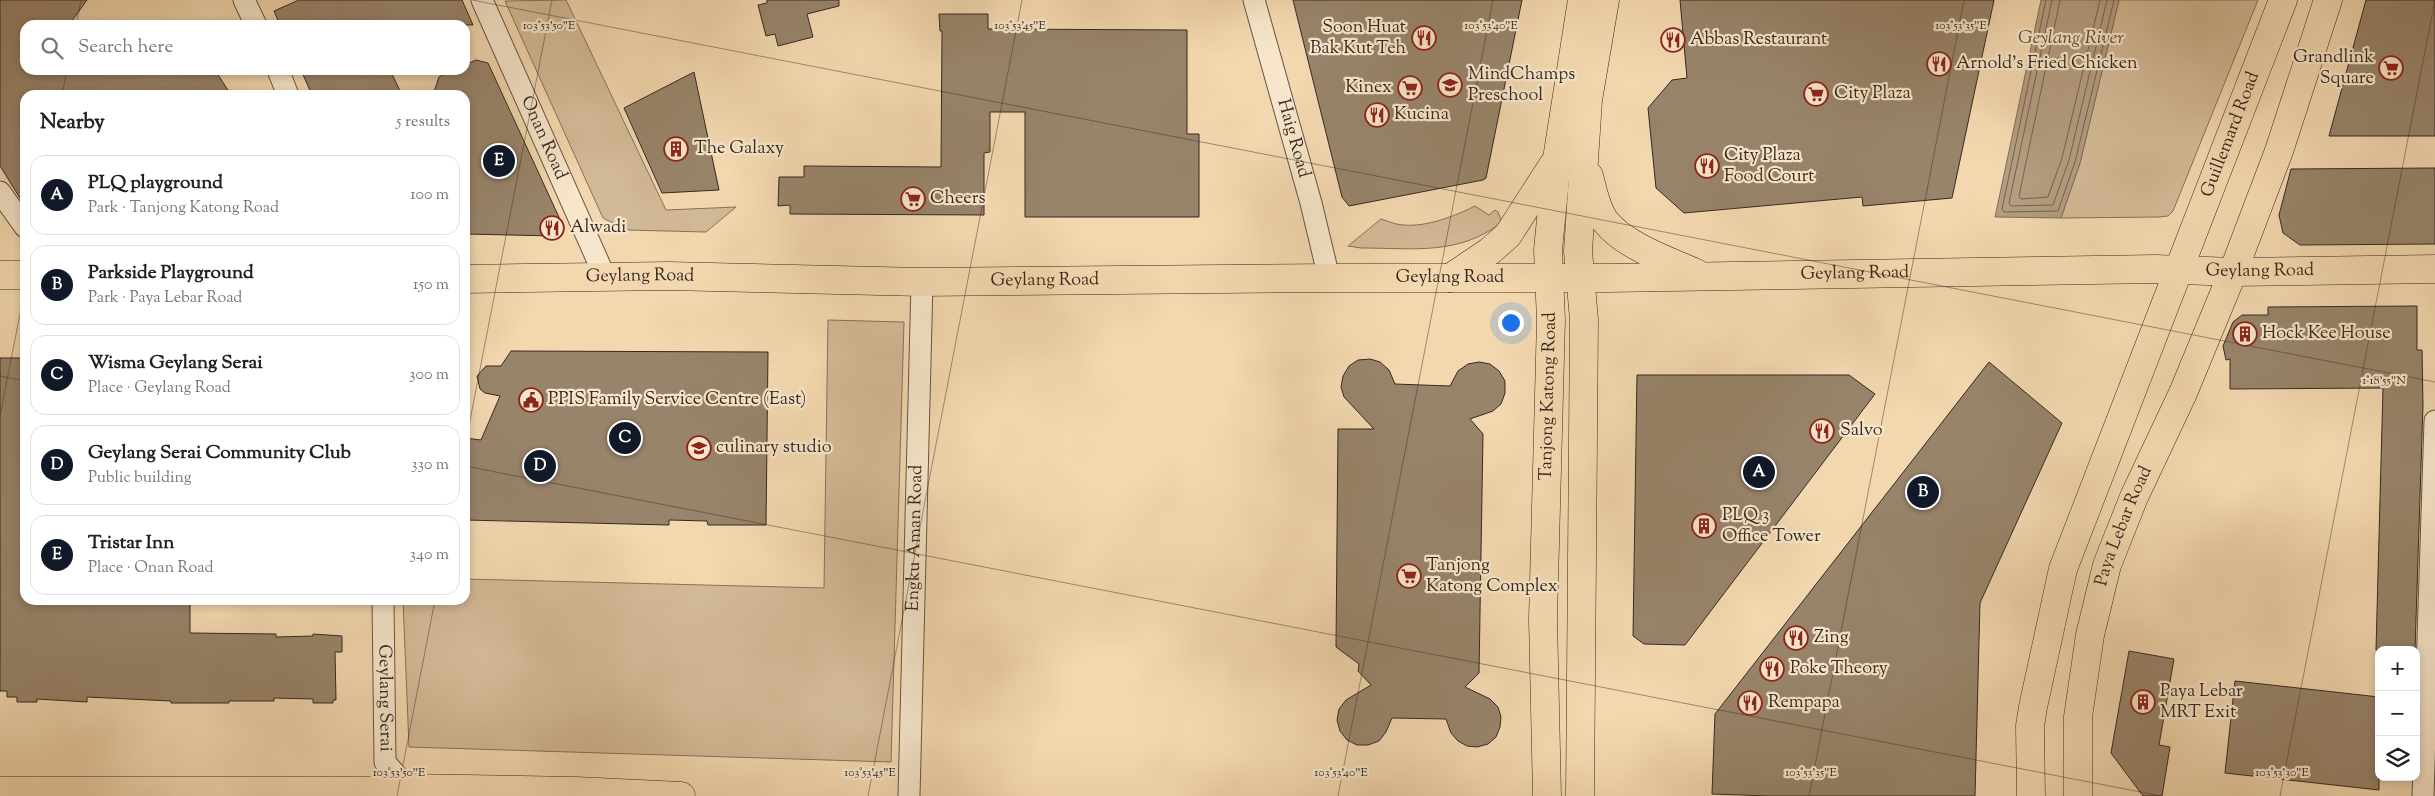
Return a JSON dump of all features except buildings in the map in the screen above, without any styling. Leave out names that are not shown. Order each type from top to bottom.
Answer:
[{"type":"main road","name":"Tanjong Katong Road","points":[[1547,796],[1543,619],[1551,320],[1548,250],[1556,159],[1582,0]]},
{"type":"main road","name":"Tanjong Katong Road","points":[[1580,796],[1584,320],[1578,251],[1588,100],[1605,0]]},
{"type":"main road","name":"Guillemard Road","points":[[2178,270],[2283,0]]},
{"type":"main road","points":[[2233,272],[2279,151],[2328,0]]},
{"type":"main road","points":[[1584,158],[1594,197],[1605,222],[1628,240],[1702,276]]},
{"type":"main road","points":[[1450,278],[1490,251],[1508,235],[1556,159]]},
{"type":"main road","name":"Geylang Road","points":[[470,279],[759,277],[922,282],[1329,278],[1580,278],[2178,270],[2233,272],[2435,269]]},
{"type":"main road","points":[[2031,796],[2030,726],[2063,569],[2178,270]]},
{"type":"main road","name":"Paya Lebar Road","points":[[2078,796],[2078,717],[2090,634],[2107,565],[2134,497],[2183,392],[2233,272]]},
{"type":"main road","points":[[0,275],[20,275]]},
{"type":"main road","points":[[0,791],[375,791],[407,788],[681,796]]},
{"type":"street","points":[[244,0],[254,20]]},
{"type":"street","name":"Onan Road","points":[[482,0],[605,277]]},
{"type":"street","name":"Haig Road","points":[[1254,0],[1311,203],[1329,278]]},
{"type":"street","points":[[280,75],[286,90]]},
{"type":"street","points":[[0,192],[20,220]]},
{"type":"street","name":"Engku Aman Road","points":[[909,796],[922,282]]},
{"type":"street","points":[[2423,796],[2435,420]]},
{"type":"street","name":"Geylang Serai","points":[[383,605],[385,762],[407,788]]},
{"type":"shaded area","points":[[566,0],[666,210],[736,207],[706,232],[627,230],[603,218],[505,1]]},
{"type":"shaded area","points":[[2119,0],[2258,0],[2173,211],[2168,216],[2159,217],[2061,218],[2080,163]]},
{"type":"shaded area","points":[[1475,206],[1489,215],[1495,210],[1498,212],[1502,222],[1486,233],[1469,240],[1435,248],[1361,248],[1348,246],[1381,219],[1401,225],[1431,223]]},
{"type":"shaded area","points":[[828,320],[904,322],[891,762],[409,747],[403,605],[470,605],[470,579],[824,588]]},
{"type":"water","name":"Geylang River","points":[[2041,0],[2119,0],[2080,163],[2061,218],[1995,217]]},
{"type":"place","name":"Soon Huat Bak Kut Teh","points":[[1424,38]]},
{"type":"place","name":"Abbas Restaurant","points":[[1673,40]]},
{"type":"place","name":"Arnold's Fried Chicken","points":[[1939,64]]},
{"type":"place","name":"Grandlink Square","points":[[2391,68]]},
{"type":"place","name":"MindChamps Preschool","points":[[1450,85]]},
{"type":"place","name":"Kinex","points":[[1410,88]]},
{"type":"place","name":"City Plaza","points":[[1816,94]]},
{"type":"place","name":"Kucina","points":[[1377,115]]},
{"type":"place","name":"The Galaxy","points":[[676,149]]},
{"type":"place","name":"Tristar Inn","points":[[499,161]]},
{"type":"place","name":"City Plaza Food Court","points":[[1707,166]]},
{"type":"place","name":"Cheers","points":[[913,199]]},
{"type":"place","name":"Alwadi","points":[[552,228]]},
{"type":"place","name":"Hock Kee House","points":[[2245,334]]},
{"type":"place","name":"PPIS Family Service Centre (East)","points":[[531,400]]},
{"type":"place","name":"Salvo","points":[[1822,431]]},
{"type":"place","name":"Wisma Geylang Serai","points":[[625,438]]},
{"type":"place","name":"culinary studio","points":[[699,448]]},
{"type":"place","name":"Geylang Serai Community Club","points":[[540,466]]},
{"type":"place","name":"PLQ playground","points":[[1759,472]]},
{"type":"place","name":"Parkside Playground","points":[[1923,492]]},
{"type":"place","name":"PLQ 3 Office Tower","points":[[1704,526]]},
{"type":"place","name":"Tanjong Katong Complex","points":[[1409,576]]},
{"type":"place","name":"Zing","points":[[1796,638]]},
{"type":"place","name":"Poke Theory","points":[[1772,669]]},
{"type":"place","name":"Paya Lebar MRT Exit","points":[[2143,702]]},
{"type":"place","name":"Rempapa","points":[[1750,703]]}]
